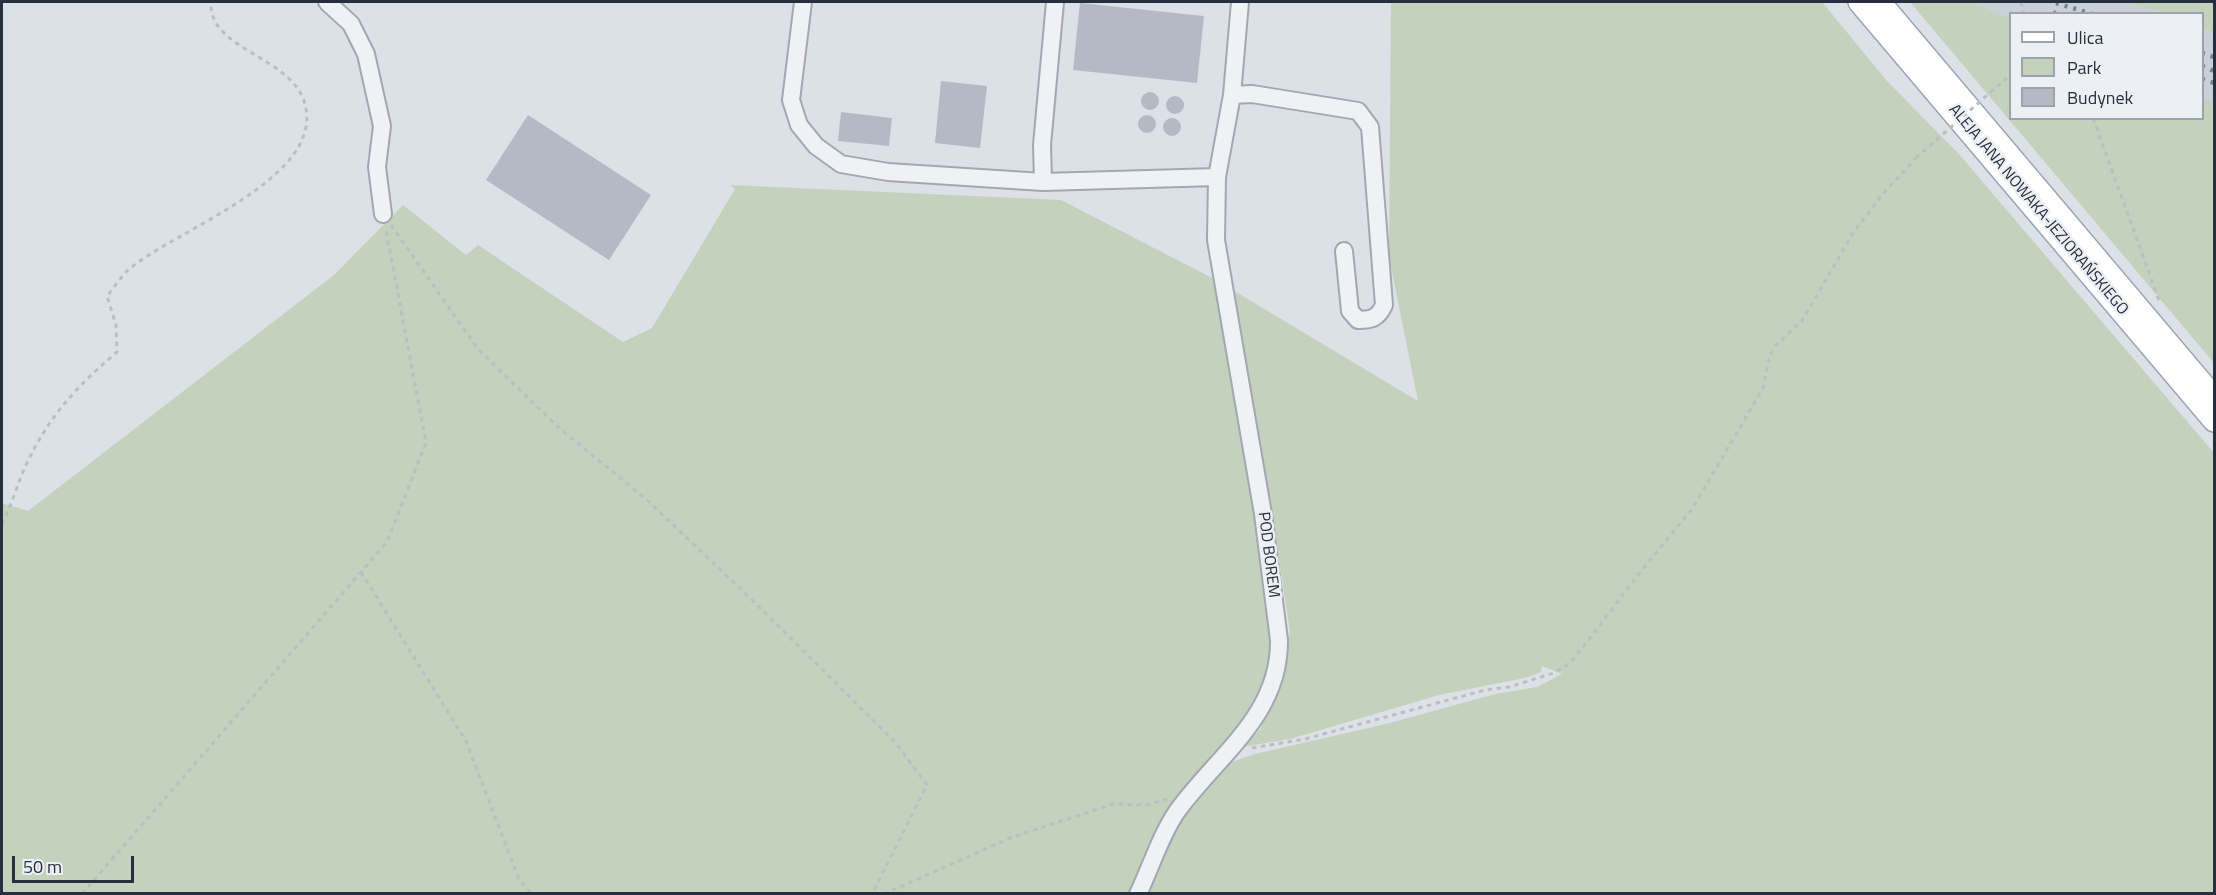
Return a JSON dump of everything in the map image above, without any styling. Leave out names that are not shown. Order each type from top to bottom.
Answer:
[{"type":"main road","name":"ALEJA JANA NOWAKA-JEZIORAŃSKIEGO","points":[[1859,2],[2214,421]]},
{"type":"main road","name":"ALEJA JANA NOWAKA-JEZIORAŃSKIEGO","points":[[1880,2],[2214,397]]},
{"type":"street","points":[[327,2],[351,24],[366,54],[382,126],[377,167],[383,214]]},
{"type":"street","points":[[803,2],[791,100],[799,125],[816,146],[841,164],[888,172],[1042,182],[1217,177]]},
{"type":"street","points":[[1042,182],[1042,146],[1055,2]]},
{"type":"street","name":"POD BOREM","points":[[1138,894],[1176,812],[1224,754],[1241,739],[1256,718],[1280,661],[1280,640],[1263,514],[1216,240],[1217,177],[1232,95],[1240,2]]},
{"type":"street","points":[[1232,95],[1252,94],[1358,111],[1370,127],[1384,305],[1380,315],[1370,320],[1359,320],[1350,311],[1344,251]]},
{"type":"path","points":[[2,524],[25,467],[53,416],[71,392],[117,352],[116,324],[107,296],[127,271],[270,178],[294,157],[306,129],[304,101],[291,78],[266,59],[243,50],[220,28],[211,2]]},
{"type":"path","points":[[1224,754],[1305,739],[1353,724],[1423,709],[1485,690],[1509,687],[1554,673],[1570,663],[1641,570],[1692,509],[1763,388],[1770,355],[1775,346],[1802,321],[1853,233],[1882,195],[1916,158],[2009,76]]},
{"type":"path","points":[[2094,120],[2161,307]]},
{"type":"path","points":[[82,894],[387,542],[426,443],[383,214]]},
{"type":"path","points":[[383,214],[478,349],[559,428],[647,500],[750,598],[895,742],[927,785],[872,894]]},
{"type":"path","points":[[361,572],[466,741],[518,877],[531,894]]},
{"type":"path","points":[[884,894],[1010,838],[1113,804],[1146,805],[1193,790]]},
{"type":"shaded area","points":[[1971,2],[2123,2],[2159,12],[2009,12],[2009,18]]},
{"type":"shaded area","points":[[2204,28],[2214,33],[2214,103],[2204,98]]},
{"type":"green space","points":[[1391,2],[1822,2],[1887,81],[1958,153],[2214,453],[2214,893],[1145,894],[1180,815],[1223,765],[1255,754],[1390,723],[1495,694],[1537,687],[1562,674],[1542,666],[1541,672],[1525,678],[1439,695],[1290,739],[1242,747],[1260,730],[1277,686],[1290,632],[1273,519],[1258,449],[1234,304],[1236,292],[1418,401],[1389,257]]},
{"type":"green space","points":[[1910,2],[1971,2],[2009,18],[2009,120]]},
{"type":"green space","points":[[2123,2],[2214,2],[2214,33],[2204,28],[2204,12],[2159,12]]},
{"type":"green space","points":[[2204,98],[2214,103],[2214,363],[2009,120],[2204,120]]},
{"type":"green space","points":[[730,185],[1061,200],[1220,282],[1275,645],[1266,683],[1256,711],[1246,727],[1202,766],[1185,787],[1158,831],[1130,893],[2,893],[2,503],[28,511],[334,275],[403,205],[466,255],[478,245],[623,342],[652,328],[735,189]]},
{"type":"building","points":[[1080,3],[1204,16],[1197,83],[1073,70]]},
{"type":"building","points":[[941,81],[987,86],[980,148],[935,143]]},
{"type":"building","points":[[1146,92],[1154,92],[1159,97],[1157,108],[1146,110],[1141,105],[1141,97]]},
{"type":"building","points":[[1171,96],[1179,96],[1184,101],[1182,112],[1171,114],[1166,109],[1166,101]]},
{"type":"building","points":[[841,112],[892,118],[889,146],[838,141]]},
{"type":"building","points":[[528,115],[651,195],[609,260],[486,180]]},
{"type":"building","points":[[1143,115],[1151,115],[1156,120],[1154,131],[1143,133],[1138,128],[1138,120]]},
{"type":"building","points":[[1168,118],[1176,118],[1181,123],[1179,134],[1168,136],[1163,131],[1163,123]]},
{"type":"railway","points":[[2056,3],[2085,12]]},
{"type":"railway","points":[[2204,54],[2214,57]]},
{"type":"railway","points":[[2204,67],[2214,71]]},
{"type":"railway","points":[[2204,80],[2214,83]]}]
